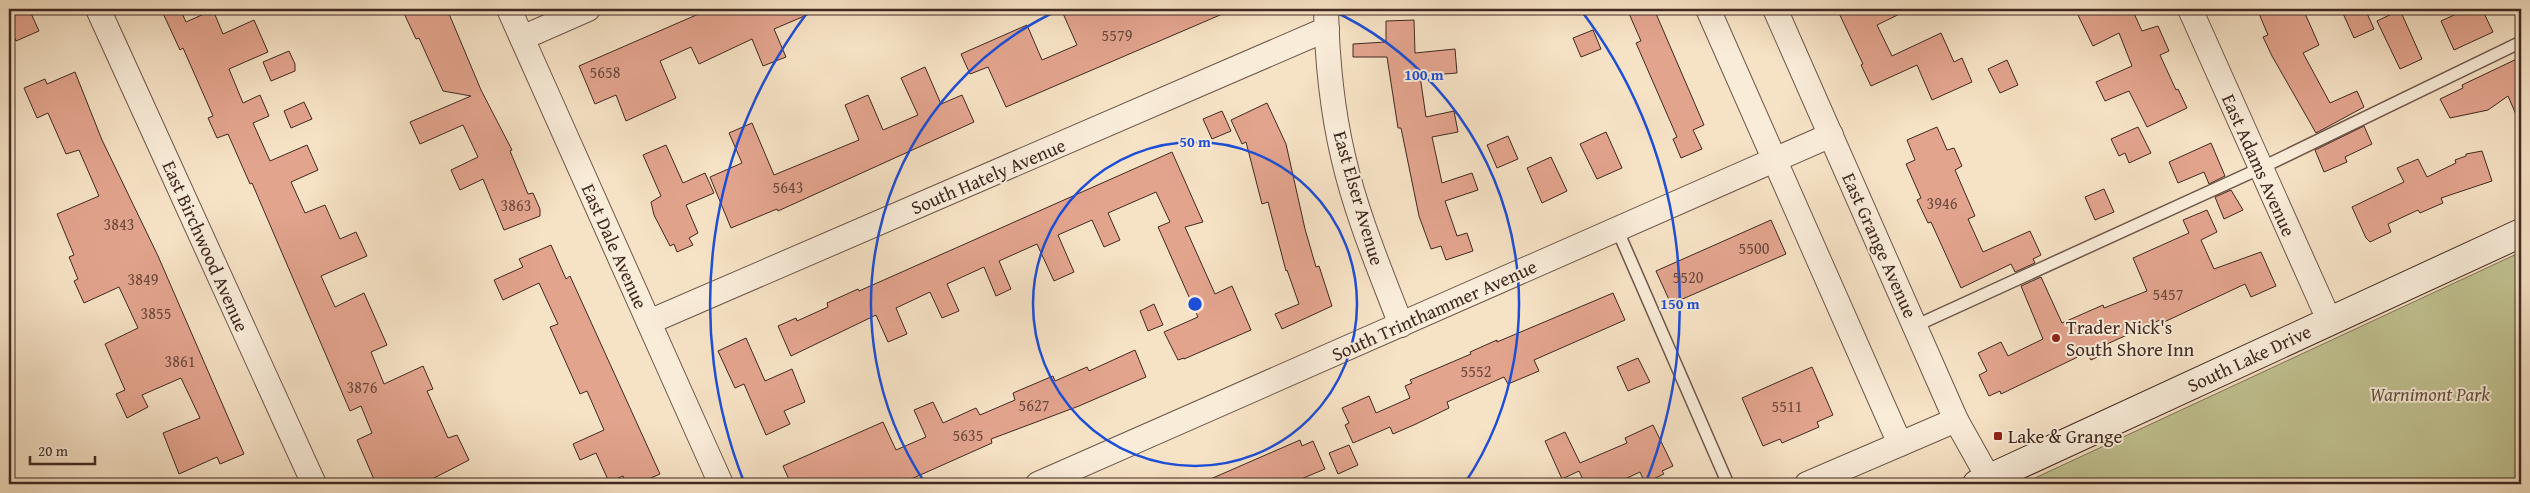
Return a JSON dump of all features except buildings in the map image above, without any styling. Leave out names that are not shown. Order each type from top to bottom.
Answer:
[{"type":"main road","name":"South Lake Drive","points":[[1983,482],[2329,320],[2521,233]]},
{"type":"street","name":"East Birchwood Avenue","points":[[98,9],[314,484]]},
{"type":"street","name":"East Dale Avenue","points":[[509,9],[721,484]]},
{"type":"street","points":[[522,38],[588,9]]},
{"type":"street","points":[[1708,9],[1900,444]]},
{"type":"street","name":"East Grange Avenue","points":[[1775,9],[1983,482]]},
{"type":"street","name":"East Adams Avenue","points":[[2190,9],[2329,320]]},
{"type":"street","name":"South Hately Avenue","points":[[649,322],[1327,19]]},
{"type":"street","name":"East Elser Avenue","points":[[1327,19],[1335,108],[1343,156],[1366,232],[1401,325]]},
{"type":"street","name":"South Trinthammer Avenue","points":[[1038,484],[1831,135]]},
{"type":"street","points":[[1807,484],[1956,420]]},
{"type":"lane","points":[[1915,326],[2261,168],[2521,42]]},
{"type":"lane","points":[[1617,228],[1728,484]]},
{"type":"green space","name":"Warnimont Park","points":[[2521,252],[2521,484],[2022,484]]},
{"type":"place","name":"Trader Nick's South Shore Inn","points":[[2056,338]]},
{"type":"place","name":"Lake & Grange","points":[[1998,436]]}]
